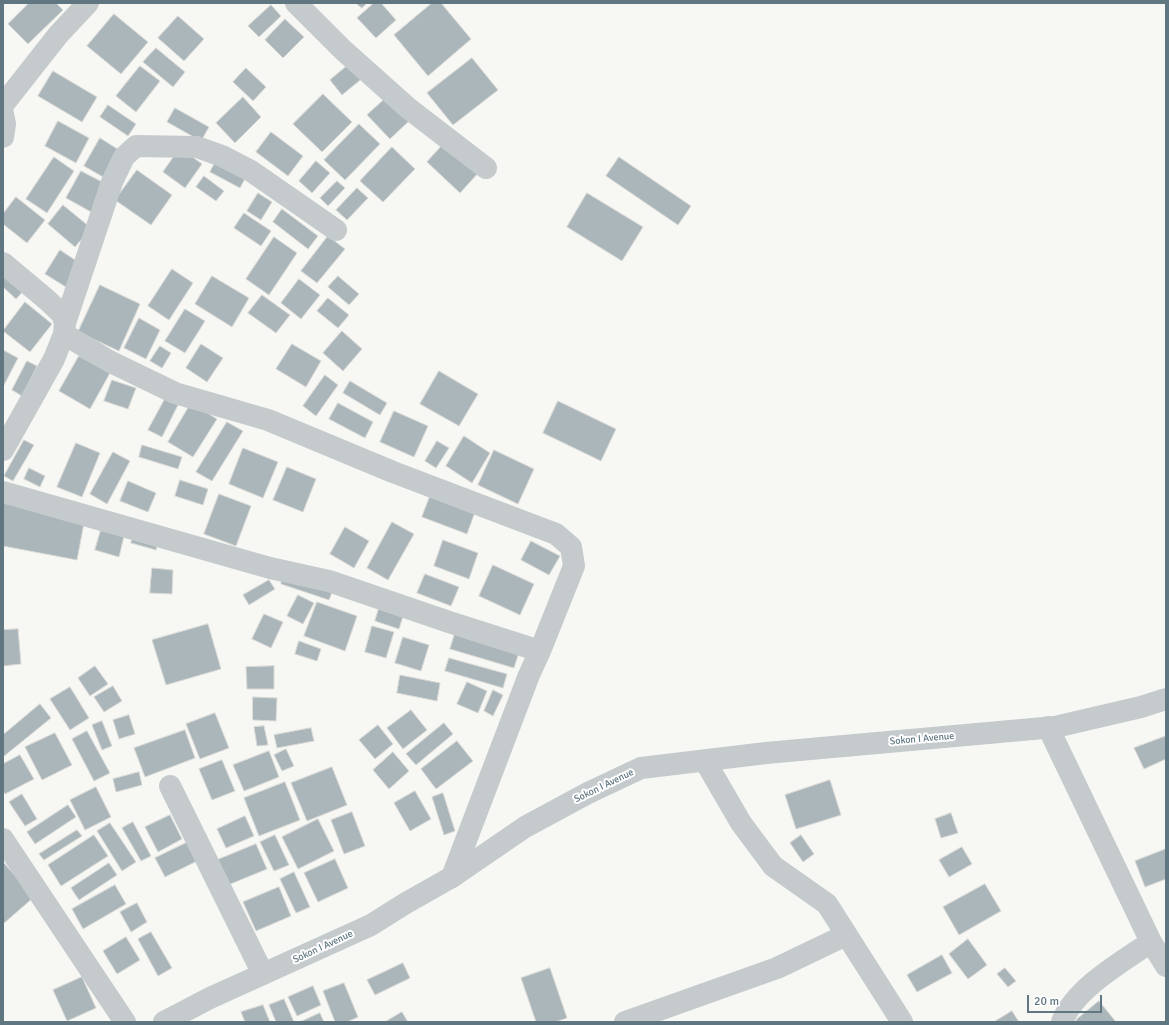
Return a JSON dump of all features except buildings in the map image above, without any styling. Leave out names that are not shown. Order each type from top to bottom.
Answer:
[{"type":"street","points":[[3,105],[58,34],[88,3]]},
{"type":"street","points":[[296,3],[343,50],[408,108],[486,168]]},
{"type":"street","points":[[3,114],[5,124],[3,137]]},
{"type":"street","points":[[3,450],[54,359],[112,182],[124,157],[136,146],[197,147],[222,156],[251,171],[336,230]]},
{"type":"street","points":[[3,264],[62,314],[65,329],[109,360],[175,393],[268,420],[392,472],[556,534],[571,547],[574,566],[529,675],[452,878]]},
{"type":"street","points":[[3,492],[270,568],[329,581],[540,651]]},
{"type":"street","name":"Sokon I Avenue","points":[[164,1022],[210,998],[370,925],[452,878],[525,827],[588,793],[641,768],[766,753],[1048,727],[1141,707],[1166,699]]},
{"type":"street","points":[[1048,727],[1151,942],[1166,966]]},
{"type":"street","points":[[704,761],[741,823],[773,866],[827,904],[902,1022]]},
{"type":"street","points":[[170,786],[263,974]]},
{"type":"street","points":[[3,839],[125,1022]]},
{"type":"street","points":[[625,1022],[777,968],[846,935]]},
{"type":"street","points":[[1062,1022],[1072,1004],[1085,991],[1151,942]]}]
